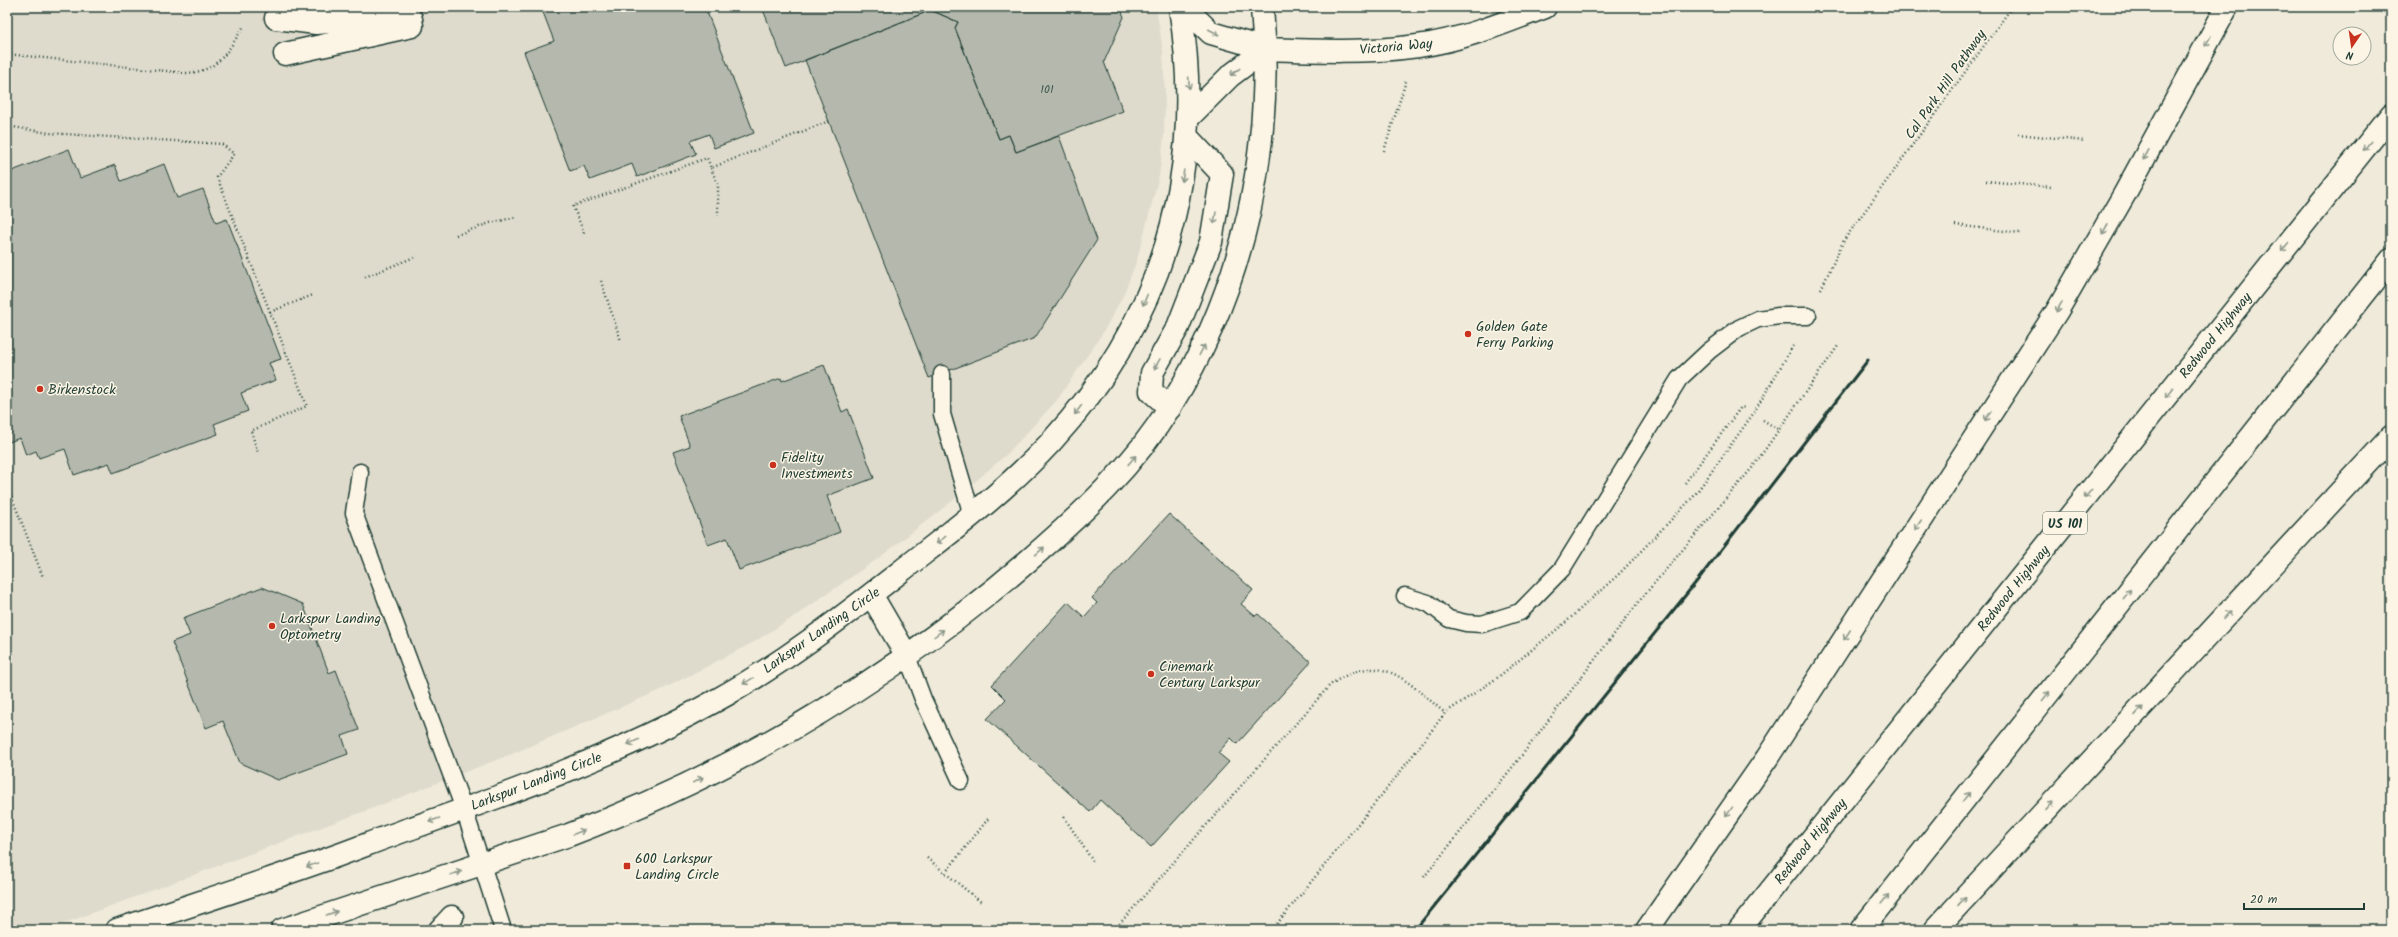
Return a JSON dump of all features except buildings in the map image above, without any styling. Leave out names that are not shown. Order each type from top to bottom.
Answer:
[{"type":"main road","name":"Larkspur Landing Circle","points":[[117,930],[326,860],[464,809],[591,760],[679,720],[763,672],[872,596],[972,515],[1049,444],[1100,381],[1124,344],[1143,306],[1172,223],[1182,180],[1188,128],[1186,47],[1180,7]]},
{"type":"main road","name":"Victoria Way","points":[[1184,7],[1211,33],[1266,49],[1352,50],[1417,46],[1479,31],[1545,7]]},
{"type":"main road","points":[[282,930],[415,885],[482,865],[616,818],[696,780],[806,721],[907,656],[1011,576],[1108,488],[1136,455],[1170,408],[1206,343],[1224,302],[1238,260],[1256,178],[1263,130],[1266,49],[1262,7]]},
{"type":"main road","points":[[1647,930],[1771,751],[2053,317],[2124,195],[2227,7]]},
{"type":"main road","points":[[276,18],[316,23],[400,16],[411,19],[412,26],[286,54]]},
{"type":"main road","points":[[1170,408],[1151,391],[1152,373],[1178,327],[1211,242],[1222,174],[1188,128],[1230,76],[1266,49]]},
{"type":"main road","name":"Redwood Highway","points":[[1739,930],[2391,115]]},
{"type":"main road","points":[[1861,930],[2391,260]]},
{"type":"main road","points":[[1935,930],[2391,436]]},
{"type":"main road","points":[[872,596],[907,656]]},
{"type":"lane","points":[[1405,596],[1428,603],[1449,619],[1466,623],[1482,624],[1520,612],[1562,569],[1679,379],[1709,351],[1739,328],[1758,319],[1779,316],[1808,316]]},
{"type":"lane","points":[[942,374],[942,414],[972,515]]},
{"type":"lane","points":[[360,472],[354,512],[464,809],[504,930]]},
{"type":"lane","points":[[907,656],[923,699],[961,781]]},
{"type":"path","name":"Cal Park Hill Pathway","points":[[1825,281],[1844,240],[1895,172],[2012,7]]},
{"type":"path","points":[[7,54],[184,73],[197,73],[218,62],[247,20]]},
{"type":"path","points":[[1384,151],[1417,46]]},
{"type":"path","points":[[710,168],[829,121]]},
{"type":"path","points":[[7,126],[49,133],[222,144],[234,154],[217,177],[307,406],[251,431],[258,453]]},
{"type":"path","points":[[2018,134],[2084,141]]},
{"type":"path","points":[[584,233],[573,206],[707,158],[718,186],[718,215]]},
{"type":"path","points":[[1986,181],[2052,187]]},
{"type":"path","points":[[456,235],[490,223],[517,216]]},
{"type":"path","points":[[1955,225],[2020,233]]},
{"type":"path","points":[[365,277],[417,256]]},
{"type":"path","points":[[601,281],[621,341]]},
{"type":"path","points":[[270,312],[313,295]]},
{"type":"path","points":[[1424,876],[1519,760],[1641,599],[1752,468],[1838,346]]},
{"type":"path","points":[[1272,930],[1397,776],[1445,713],[1503,673],[1566,622],[1620,573],[1694,496],[1735,441],[1789,355]]},
{"type":"path","points":[[1685,484],[1741,407],[1745,408]]},
{"type":"path","points":[[1763,420],[1779,430]]},
{"type":"path","points":[[7,485],[43,577]]},
{"type":"path","points":[[1114,930],[1330,685],[1347,673],[1369,667],[1393,672],[1445,713]]},
{"type":"path","points":[[1064,817],[1094,863]]},
{"type":"path","points":[[945,873],[988,819]]},
{"type":"path","points":[[927,858],[981,902]]},
{"type":"shaded area","points":[[7,7],[120,7],[156,11],[226,7],[1156,7],[1163,51],[1165,93],[1164,136],[1159,176],[1137,260],[1122,298],[1102,334],[1057,400],[1007,454],[956,498],[880,557],[795,616],[754,642],[663,689],[514,753],[373,808],[46,930],[7,930]]},
{"type":"railway","points":[[1415,930],[1697,581],[1868,360]]},
{"type":"place","name":"Golden Gate Ferry Parking","points":[[1468,334]]},
{"type":"place","name":"Birkenstock","points":[[40,389]]},
{"type":"place","name":"Fidelity Investments","points":[[773,465]]},
{"type":"place","name":"Larkspur Landing Optometry","points":[[272,626]]},
{"type":"place","name":"Cinemark Century Larkspur","points":[[1151,674]]},
{"type":"place","name":"600 Larkspur Landing Circle","points":[[627,866]]}]
